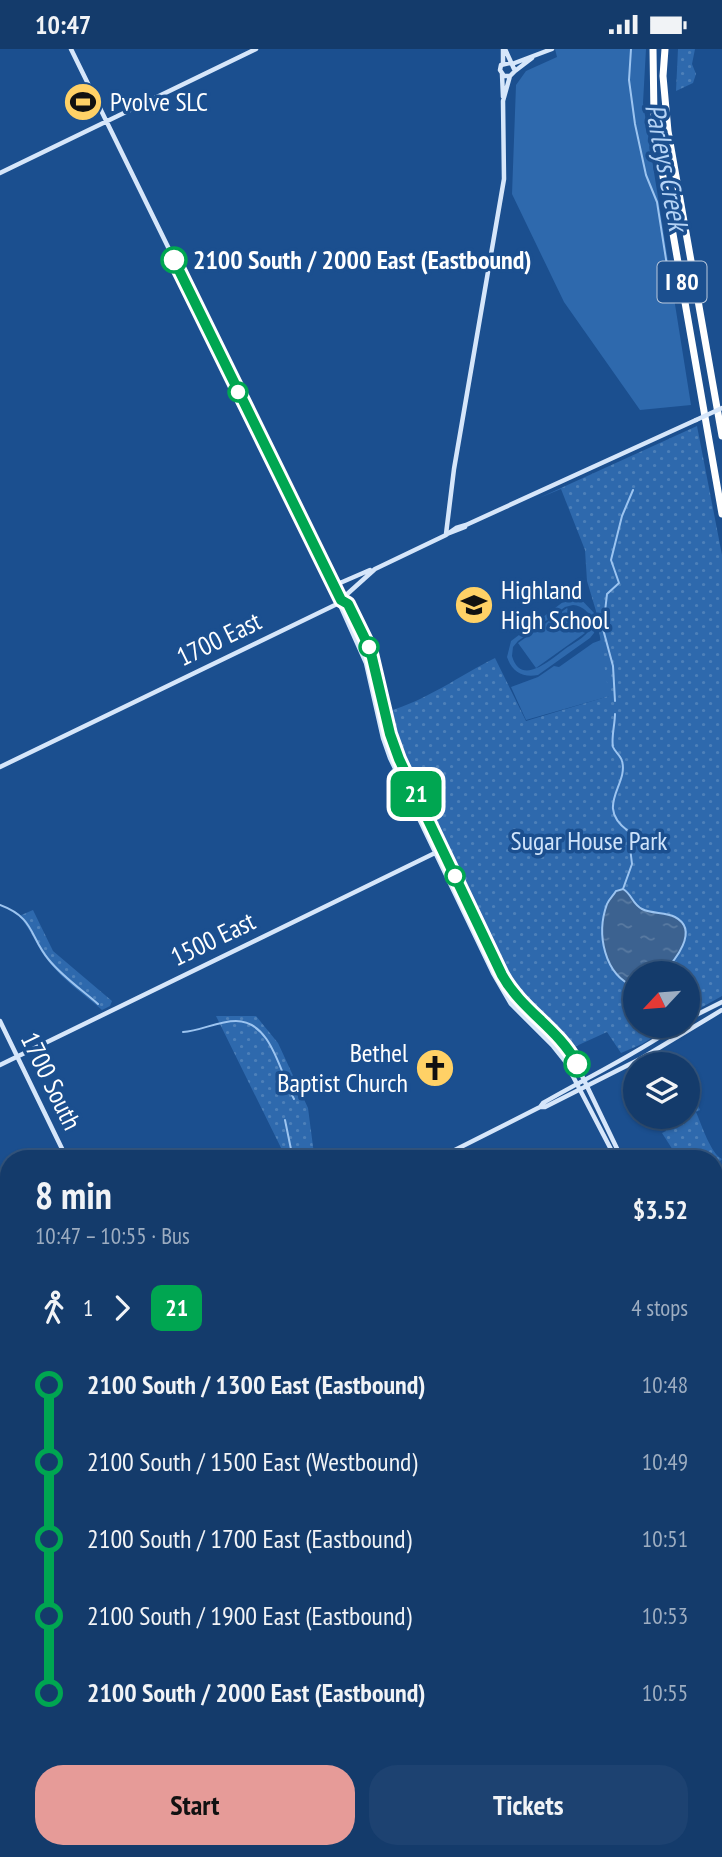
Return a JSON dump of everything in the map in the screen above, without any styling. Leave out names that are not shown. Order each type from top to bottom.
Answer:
[{"type":"highway","name":"I 80","points":[[653,49],[654,117],[658,148],[722,514]]},
{"type":"highway","name":"I 80","points":[[665,49],[663,76],[668,131],[722,436]]},
{"type":"street","points":[[71,49],[341,600],[341,607],[366,663],[387,752],[505,996],[556,1048],[613,1150]]},
{"type":"street","points":[[0,173],[257,49]]},
{"type":"street","points":[[504,49],[514,71]]},
{"type":"street","points":[[446,534],[454,469],[504,179],[500,68],[503,64],[504,49]]},
{"type":"street","points":[[503,64],[552,49]]},
{"type":"street","points":[[503,101],[510,76],[532,57]]},
{"type":"street","points":[[502,74],[510,76]]},
{"type":"street","name":"1700 East","points":[[0,768],[341,600],[375,569],[456,528],[722,408]]},
{"type":"street","points":[[328,576],[340,583],[375,569]]},
{"type":"street","points":[[341,600],[348,604],[370,649],[396,753],[509,986],[525,1007],[564,1044],[587,1085],[615,1150]]},
{"type":"street","name":"1500 East","points":[[0,1065],[442,849]]},
{"type":"street","points":[[700,1013],[722,1002]]},
{"type":"street","points":[[455,1150],[642,1058],[722,1010]]},
{"type":"street","name":"1700 South","points":[[0,1020],[63,1150]]},
{"type":"street","points":[[540,1107],[576,1083],[658,1038]]},
{"type":"green space","points":[[555,49],[646,49],[643,103],[691,405],[640,410],[564,302],[512,194],[516,85],[526,71],[557,57]]},
{"type":"green space","points":[[678,49],[695,49],[692,64],[696,74],[693,83],[676,91]]},
{"type":"green space","name":"Sugar House Park","points":[[697,426],[722,555],[722,996],[700,1008],[700,961],[623,961],[623,1038],[652,1038],[621,1053],[607,1032],[572,1048],[513,987],[426,810],[393,732],[389,711],[429,694],[495,658],[526,721],[609,696],[596,611],[587,581],[585,550],[561,489],[539,498]]},
{"type":"green space","points":[[575,593],[595,614],[597,623],[590,638],[538,675],[523,675],[512,667],[507,657],[511,641]],"holes":[[[578,606],[591,618],[586,635],[536,668],[522,670],[516,665],[512,656],[513,647],[518,641],[565,607]]]},
{"type":"green space","points":[[567,608],[585,633],[536,668],[518,643]]},
{"type":"green space","points":[[601,640],[610,696],[526,720],[511,687],[538,677],[554,666],[559,667]]},
{"type":"green space","points":[[33,910],[53,951],[112,1001],[110,1006],[102,1010],[49,962],[19,916]]},
{"type":"green space","points":[[216,1016],[256,1016],[278,1043],[308,1108],[313,1150],[282,1150]]},
{"type":"green space","points":[[700,1121],[714,1150],[673,1150],[662,1133],[665,1129],[700,1129]]},
{"type":"water","points":[[623,889],[646,911],[667,914],[682,923],[685,930],[683,945],[672,961],[623,961],[623,980],[616,973],[605,952],[602,928],[607,904],[616,891]]},
{"type":"waterway","name":"Parleys Creek","points":[[631,49],[629,80],[635,124],[646,175],[657,202],[671,291]]},
{"type":"waterway","name":"Parleys Creek","points":[[615,701],[613,666],[603,629],[607,594],[619,583],[611,560],[622,516],[633,490]]},
{"type":"waterway","name":"Parleys Creek","points":[[615,714],[613,747],[621,759],[623,770],[613,804],[614,813],[618,822],[628,831],[632,864],[623,889]]},
{"type":"waterway","points":[[0,905],[26,922],[54,966],[98,1004]]},
{"type":"waterway","points":[[183,1032],[229,1021],[248,1023],[266,1039],[294,1099]]},
{"type":"waterway","points":[[285,1120],[291,1150]]},
{"type":"bus line","name":"21","points":[[174,260],[307,535],[341,600],[348,604],[367,643],[396,753],[502,975],[520,1003],[556,1035],[577,1064]]},
{"type":"place","name":"Pvolve SLC","points":[[83,102]]},
{"type":"place","name":"2100 South / 2000 East (Eastbound)","points":[[174,260]]},
{"type":"place","name":"Highland High School","points":[[474,605]]},
{"type":"place","name":"Bethel Baptist Church","points":[[435,1068]]}]
